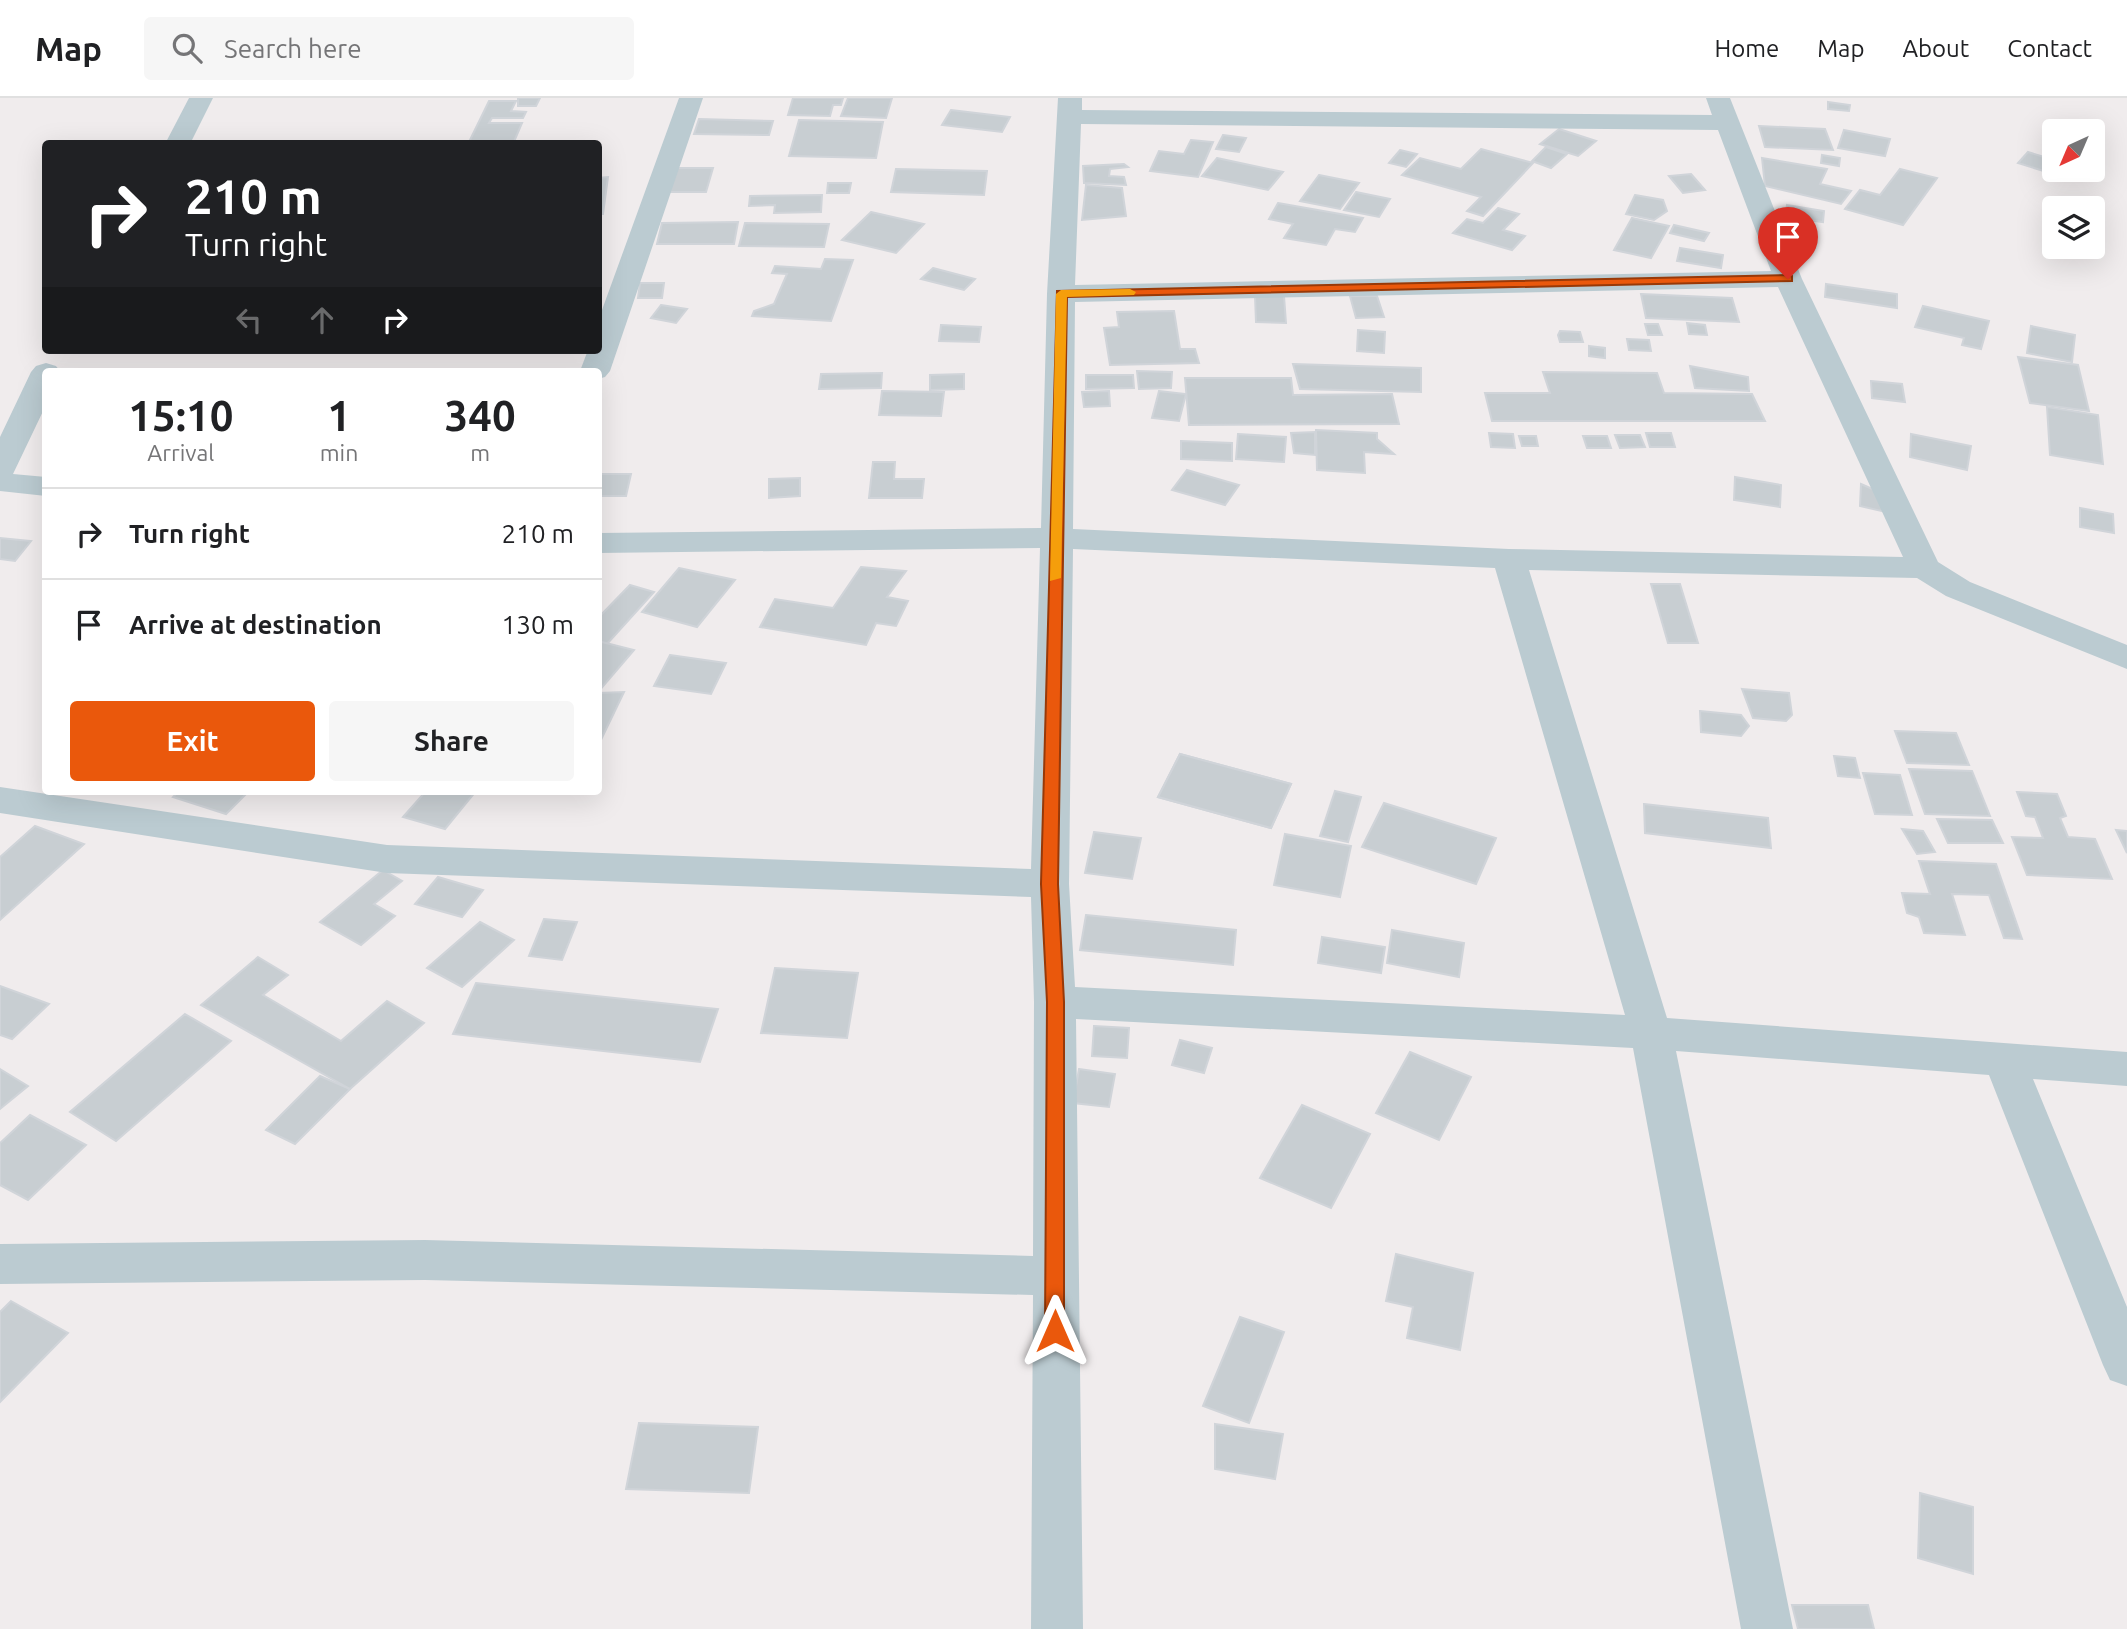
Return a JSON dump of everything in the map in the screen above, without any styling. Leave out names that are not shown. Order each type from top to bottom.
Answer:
[{"type":"street","points":[[179,140],[201,98]]},
{"type":"street","points":[[602,351],[691,98]]},
{"type":"street","points":[[1058,1629],[1054,1276],[1055,1002],[1049,884],[1061,294],[1069,107],[1723,110],[1788,279],[1924,568]]},
{"type":"street","points":[[1061,294],[1788,279]]},
{"type":"street","points":[[0,470],[42,380]]},
{"type":"street","points":[[0,482],[42,487]]},
{"type":"street","points":[[602,542],[1055,538],[1508,559],[1924,568],[1958,589],[2127,658]]},
{"type":"street","points":[[1508,559],[1651,1033],[1767,1629]]},
{"type":"street","points":[[0,800],[387,859],[1049,884]]},
{"type":"street","points":[[1055,1002],[1651,1033],[2127,1069]]},
{"type":"street","points":[[2004,1060],[2127,1364]]},
{"type":"street","points":[[0,1264],[425,1260],[1054,1276]]},
{"type":"building","points":[[518,98],[540,98],[536,106],[518,106]]},
{"type":"building","points":[[793,98],[843,98],[841,105],[833,105],[830,116],[788,115]]},
{"type":"building","points":[[848,98],[892,98],[886,118],[841,116]]},
{"type":"building","points":[[489,101],[516,101],[511,111],[526,112],[523,118],[492,118],[489,123],[522,123],[515,140],[470,140]]},
{"type":"building","points":[[1828,102],[1850,105],[1849,111],[1828,109]]},
{"type":"building","points":[[951,110],[1010,117],[1002,132],[942,125]]},
{"type":"building","points":[[699,119],[773,121],[769,135],[694,134]]},
{"type":"building","points":[[799,120],[883,122],[876,158],[789,156]]},
{"type":"building","points":[[1759,126],[1825,129],[1833,150],[1765,147]]},
{"type":"building","points":[[1559,129],[1596,141],[1578,156],[1540,144]]},
{"type":"building","points":[[1844,130],[1890,139],[1885,156],[1838,148]]},
{"type":"building","points":[[1223,135],[1246,138],[1239,152],[1216,149]]},
{"type":"building","points":[[1191,140],[1213,142],[1198,177],[1150,171],[1159,151],[1184,154]]},
{"type":"building","points":[[1546,147],[1567,154],[1551,168],[1532,161]]},
{"type":"building","points":[[1481,149],[1533,163],[1483,216],[1467,211],[1481,197],[1402,175],[1420,158],[1461,169]]},
{"type":"building","points":[[1400,150],[1417,154],[1406,167],[1389,163]]},
{"type":"building","points":[[2028,152],[2042,156],[2042,170],[2018,163]]},
{"type":"building","points":[[1822,155],[1840,158],[1839,166],[1821,163]]},
{"type":"building","points":[[1217,158],[1283,172],[1268,190],[1202,176]]},
{"type":"building","points":[[1762,158],[1827,169],[1820,184],[1851,191],[1841,204],[1765,186]]},
{"type":"building","points":[[1124,164],[1128,167],[1110,169],[1109,176],[1124,177],[1126,185],[1084,183],[1083,166]]},
{"type":"building","points":[[676,168],[713,168],[706,192],[668,192]]},
{"type":"building","points":[[896,169],[987,171],[984,195],[891,192]]},
{"type":"building","points":[[1900,169],[1937,178],[1903,225],[1845,209],[1860,190],[1880,195]]},
{"type":"building","points":[[1691,174],[1705,190],[1683,193],[1669,176]]},
{"type":"building","points":[[1319,175],[1359,183],[1340,209],[1300,201]]},
{"type":"building","points":[[608,177],[603,214],[602,214],[602,178]]},
{"type":"building","points":[[828,183],[851,183],[849,193],[827,193]]},
{"type":"building","points":[[1086,185],[1122,188],[1126,216],[1082,220]]},
{"type":"building","points":[[1356,192],[1390,199],[1379,217],[1344,210]]},
{"type":"building","points":[[822,195],[821,212],[774,213],[775,205],[749,206],[750,196]]},
{"type":"building","points":[[1635,195],[1663,200],[1667,211],[1654,220],[1626,214]]},
{"type":"building","points":[[1278,203],[1363,218],[1355,232],[1335,229],[1326,245],[1284,238],[1293,224],[1269,219]]},
{"type":"building","points":[[1787,205],[1824,211],[1823,222],[1785,217]]},
{"type":"building","points":[[1498,208],[1519,214],[1503,230],[1525,236],[1512,250],[1453,233],[1467,219],[1483,223]]},
{"type":"building","points":[[871,212],[924,224],[896,253],[842,240]]},
{"type":"building","points":[[1632,218],[1669,226],[1651,258],[1614,250]]},
{"type":"building","points":[[738,222],[734,244],[657,244],[662,223]]},
{"type":"building","points":[[745,223],[829,224],[824,247],[739,246]]},
{"type":"building","points":[[1674,225],[1709,233],[1704,241],[1670,233]]},
{"type":"building","points":[[1680,248],[1723,255],[1721,268],[1677,261]]},
{"type":"building","points":[[825,259],[853,260],[831,321],[752,316],[754,311],[774,304],[787,274],[772,273],[775,266],[821,269]]},
{"type":"building","points":[[933,268],[975,279],[964,290],[921,279]]},
{"type":"building","points":[[640,283],[664,283],[662,298],[638,298]]},
{"type":"building","points":[[1826,284],[1897,294],[1897,308],[1825,297]]},
{"type":"building","points":[[1641,294],[1732,298],[1739,322],[1646,318]]},
{"type":"building","points":[[1255,296],[1284,296],[1286,323],[1256,322]]},
{"type":"building","points":[[1350,296],[1377,296],[1384,317],[1356,318]]},
{"type":"building","points":[[661,305],[687,309],[676,323],[651,318]]},
{"type":"building","points":[[1923,306],[1989,321],[1981,349],[1962,345],[1964,338],[1915,327]]},
{"type":"building","points":[[1174,311],[1180,349],[1195,349],[1199,363],[1110,365],[1104,328],[1119,327],[1117,312]]},
{"type":"building","points":[[1687,323],[1705,325],[1707,335],[1689,334]]},
{"type":"building","points":[[1645,324],[1658,324],[1662,335],[1648,335]]},
{"type":"building","points":[[941,325],[981,327],[979,342],[939,341]]},
{"type":"building","points":[[2031,326],[2075,335],[2072,362],[2027,353]]},
{"type":"building","points":[[1358,330],[1385,332],[1384,353],[1357,351]]},
{"type":"building","points":[[1560,331],[1580,332],[1583,342],[1560,342]]},
{"type":"building","points":[[1627,339],[1649,340],[1651,351],[1629,350]]},
{"type":"building","points":[[1589,346],[1605,348],[1605,358],[1589,356]]},
{"type":"building","points":[[2018,357],[2078,365],[2089,411],[2030,403]]},
{"type":"building","points":[[1293,364],[1421,368],[1421,392],[1300,389]]},
{"type":"building","points":[[1690,366],[1748,377],[1749,391],[1695,388]]},
{"type":"building","points":[[1137,371],[1172,372],[1171,388],[1139,389]]},
{"type":"building","points":[[1543,372],[1657,373],[1664,393],[1752,394],[1765,421],[1492,421],[1485,393],[1550,393]]},
{"type":"building","points":[[882,373],[881,388],[819,389],[821,374]]},
{"type":"building","points":[[964,374],[964,389],[930,390],[930,375]]},
{"type":"building","points":[[1086,375],[1133,375],[1134,388],[1086,389]]},
{"type":"building","points":[[1185,378],[1291,378],[1293,395],[1392,394],[1399,424],[1189,425]]},
{"type":"building","points":[[1871,381],[1902,384],[1905,402],[1872,398]]},
{"type":"building","points":[[882,391],[944,392],[941,416],[879,415]]},
{"type":"building","points":[[1109,391],[1110,406],[1084,407],[1082,392]]},
{"type":"building","points":[[1159,391],[1186,394],[1179,421],[1152,418]]},
{"type":"building","points":[[2047,407],[2098,415],[2103,464],[2050,455]]},
{"type":"building","points":[[1316,430],[1377,433],[1377,439],[1394,454],[1364,452],[1365,473],[1317,470]]},
{"type":"building","points":[[1315,432],[1315,455],[1294,453],[1291,433]]},
{"type":"building","points":[[1489,433],[1513,434],[1515,448],[1491,447]]},
{"type":"building","points":[[1646,433],[1671,433],[1675,447],[1650,447]]},
{"type":"building","points":[[1238,434],[1286,437],[1284,462],[1236,459]]},
{"type":"building","points":[[1911,434],[1971,446],[1967,470],[1910,457]]},
{"type":"building","points":[[1615,435],[1640,435],[1645,447],[1620,448]]},
{"type":"building","points":[[1519,436],[1536,436],[1538,446],[1522,446]]},
{"type":"building","points":[[1583,436],[1607,436],[1611,448],[1587,448]]},
{"type":"building","points":[[1181,441],[1232,443],[1232,461],[1181,459]]},
{"type":"building","points":[[873,462],[895,462],[894,479],[924,479],[922,498],[869,498]]},
{"type":"building","points":[[1187,470],[1239,485],[1225,505],[1172,490]]},
{"type":"building","points":[[602,474],[631,474],[626,496],[602,496]]},
{"type":"building","points":[[1735,477],[1781,485],[1780,507],[1734,500]]},
{"type":"building","points":[[800,478],[800,496],[769,498],[769,479]]},
{"type":"building","points":[[1861,484],[1884,494],[1890,513],[1860,506]]},
{"type":"building","points":[[2080,508],[2113,514],[2114,533],[2080,527]]},
{"type":"building","points":[[0,538],[31,541],[15,561],[0,559]]},
{"type":"building","points":[[861,567],[906,571],[887,597],[908,601],[896,626],[876,623],[866,645],[760,627],[775,599],[833,608]]},
{"type":"building","points":[[679,568],[735,580],[697,627],[642,612]]},
{"type":"building","points":[[1651,584],[1680,584],[1698,643],[1668,643]]},
{"type":"building","points":[[630,585],[654,592],[606,645],[602,644],[602,614]]},
{"type":"building","points":[[602,642],[634,650],[602,687]]},
{"type":"building","points":[[670,655],[726,663],[711,694],[654,686]]},
{"type":"building","points":[[1742,689],[1789,693],[1792,715],[1786,721],[1753,718]]},
{"type":"building","points":[[624,692],[602,738],[602,693]]},
{"type":"building","points":[[1700,711],[1741,715],[1749,726],[1741,736],[1701,732]]},
{"type":"building","points":[[1895,731],[1956,733],[1969,765],[1907,763]]},
{"type":"building","points":[[1180,754],[1291,784],[1271,828],[1158,797]]},
{"type":"building","points":[[1180,754],[1291,784],[1271,828],[1158,797]]},
{"type":"building","points":[[1834,756],[1855,758],[1860,778],[1838,776]]},
{"type":"building","points":[[1909,769],[1972,771],[1990,816],[1925,814]]},
{"type":"building","points":[[1863,773],[1900,775],[1912,815],[1875,814]]},
{"type":"building","points":[[1335,791],[1361,797],[1348,842],[1320,836]]},
{"type":"building","points":[[2017,792],[2057,794],[2066,816],[2060,818],[2068,837],[2095,839],[2112,879],[2027,875],[2012,837],[2043,838],[2035,817],[2026,816]]},
{"type":"building","points":[[175,795],[245,795],[226,814],[173,797]]},
{"type":"building","points":[[422,795],[473,795],[445,829],[403,817]]},
{"type":"building","points":[[1384,803],[1496,838],[1476,884],[1362,847]]},
{"type":"building","points":[[1644,804],[1768,818],[1771,848],[1645,833]]},
{"type":"building","points":[[1937,819],[1992,820],[2003,843],[1948,843]]},
{"type":"building","points":[[35,826],[84,844],[0,920],[0,857]]},
{"type":"building","points":[[1902,829],[1923,831],[1935,852],[1917,854]]},
{"type":"building","points":[[2116,830],[2127,831],[2127,853]]},
{"type":"building","points":[[1094,832],[1141,838],[1132,879],[1085,873]]},
{"type":"building","points":[[1285,834],[1351,846],[1340,897],[1274,885]]},
{"type":"building","points":[[1919,861],[1996,864],[2022,939],[2004,938],[1989,895],[1952,894],[1965,935],[1924,933],[1919,917],[1907,913],[1902,893],[1930,894]]},
{"type":"building","points":[[383,870],[402,881],[374,904],[395,916],[361,945],[320,922]]},
{"type":"building","points":[[438,877],[483,890],[462,917],[415,904]]},
{"type":"building","points":[[1086,915],[1236,930],[1233,965],[1080,950]]},
{"type":"building","points":[[544,919],[577,922],[562,960],[529,956]]},
{"type":"building","points":[[480,922],[514,940],[462,987],[427,968]]},
{"type":"building","points":[[1392,930],[1464,943],[1459,977],[1387,963]]},
{"type":"building","points":[[1322,937],[1385,947],[1381,973],[1318,963]]},
{"type":"building","points":[[258,957],[288,975],[263,995],[341,1041],[387,1001],[424,1023],[350,1089],[201,1005]]},
{"type":"building","points":[[775,968],[858,973],[847,1038],[761,1033]]},
{"type":"building","points":[[476,983],[718,1009],[700,1062],[453,1034]]},
{"type":"building","points":[[0,986],[49,1004],[12,1039],[0,1035]]},
{"type":"building","points":[[185,1014],[231,1041],[116,1141],[70,1112]]},
{"type":"building","points":[[1094,1026],[1129,1028],[1127,1058],[1092,1056]]},
{"type":"building","points":[[1180,1040],[1212,1048],[1204,1073],[1172,1065]]},
{"type":"building","points":[[1410,1052],[1471,1077],[1439,1140],[1376,1113]]},
{"type":"building","points":[[0,1069],[28,1086],[0,1109]]},
{"type":"building","points":[[1079,1069],[1115,1074],[1109,1107],[1073,1103]]},
{"type":"building","points":[[320,1076],[350,1089],[295,1144],[266,1130]]},
{"type":"building","points":[[1302,1105],[1370,1134],[1331,1208],[1260,1178]]},
{"type":"building","points":[[30,1115],[86,1145],[28,1200],[0,1185],[0,1143]]},
{"type":"building","points":[[1396,1254],[1473,1273],[1460,1350],[1407,1338],[1413,1307],[1386,1301]]},
{"type":"building","points":[[11,1301],[68,1333],[0,1402],[0,1312]]},
{"type":"building","points":[[1240,1317],[1284,1332],[1249,1423],[1203,1406]]},
{"type":"building","points":[[639,1423],[758,1427],[749,1493],[626,1489]]},
{"type":"building","points":[[1215,1424],[1283,1434],[1275,1479],[1215,1469]]},
{"type":"building","points":[[1920,1493],[1973,1507],[1973,1574],[1918,1558]]},
{"type":"building","points":[[1792,1605],[1868,1605],[1874,1629],[1798,1629]]},
{"type":"slow traffic","points":[[1054,578],[1061,294],[1130,292]]},
{"type":"route","points":[[1055,1331],[1055,1002],[1049,884],[1061,294],[1788,279]]}]
